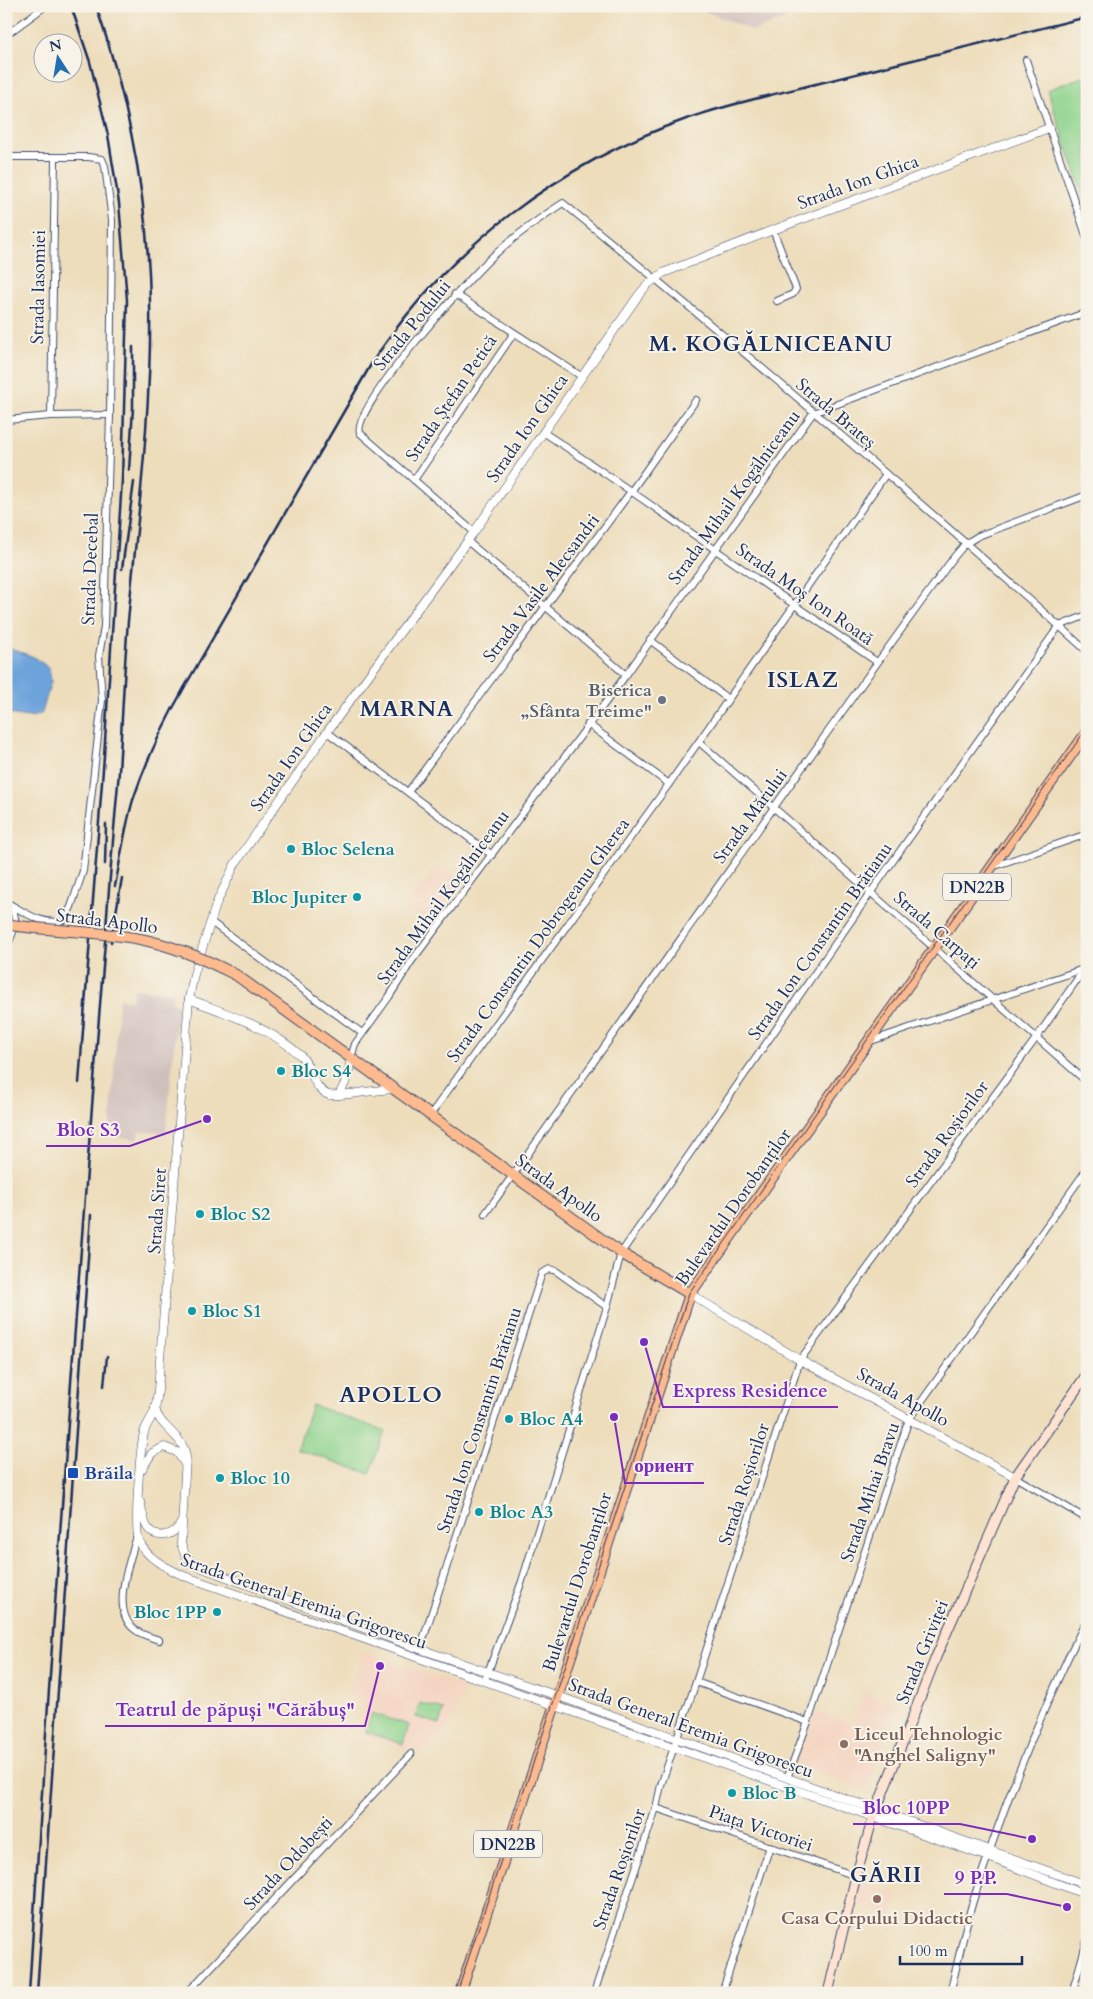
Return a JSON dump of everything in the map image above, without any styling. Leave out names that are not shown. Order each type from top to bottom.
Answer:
[{"type":"main road","name":"Bulevardul Dorobanților","points":[[460,1993],[690,1294],[1087,732]]},
{"type":"main road","name":"Strada Apollo","points":[[6,924],[122,936],[148,941],[188,951],[236,976],[431,1114],[621,1253],[690,1294]]},
{"type":"main road","name":"Strada Griviței","points":[[828,1993],[856,1876],[874,1814],[936,1657],[1014,1477],[1087,1374]]},
{"type":"street","points":[[835,6],[849,8],[877,6]]},
{"type":"street","points":[[6,35],[44,7]]},
{"type":"street","points":[[1026,60],[1087,238]]},
{"type":"street","name":"Strada Ion Ghica","points":[[201,951],[226,881],[235,864],[327,732],[474,532],[638,296],[663,274],[773,230],[1049,128]]},
{"type":"street","points":[[6,157],[55,158]]},
{"type":"street","name":"Strada Decebal","points":[[7,903],[39,919],[55,922],[64,920],[71,907],[83,871],[102,700],[100,656],[104,626],[110,414],[112,220],[105,166],[102,159],[99,157],[55,158]]},
{"type":"street","name":"Strada Iasomiei","points":[[51,416],[55,158]]},
{"type":"street","name":"Strada Brateș","points":[[563,203],[656,279],[886,474],[1087,651]]},
{"type":"street","name":"Strada Podului","points":[[414,480],[360,433],[359,424],[384,383],[455,294],[508,242],[535,221],[563,203]]},
{"type":"street","points":[[773,230],[796,289],[793,294],[777,300]]},
{"type":"street","points":[[455,294],[581,376]]},
{"type":"street","name":"Strada Mihail Kogălniceanu","points":[[339,1095],[348,1077],[353,1047],[362,1033],[412,962],[588,724],[626,676],[813,413],[1087,312]]},
{"type":"street","name":"Strada Ștefan Petică","points":[[414,480],[514,333]]},
{"type":"street","name":"Strada Vasile Alecsandri","points":[[408,792],[632,490],[696,400]]},
{"type":"street","points":[[6,420],[110,414]]},
{"type":"street","name":"Strada Moș Ion Roată","points":[[543,432],[632,490],[714,550],[877,662]]},
{"type":"street","points":[[650,640],[728,699],[886,474]]},
{"type":"street","points":[[414,480],[474,532]]},
{"type":"street","name":"Strada Mărului","points":[[485,1214],[877,662],[965,544],[978,536],[1087,495]]},
{"type":"street","points":[[467,541],[546,606],[626,676]]},
{"type":"street","points":[[1059,626],[1087,615]]},
{"type":"street","name":"Strada Ion Constantin Brătianu","points":[[485,1680],[522,1581],[607,1307],[621,1253],[871,892],[1059,626]]},
{"type":"street","name":"Strada Constantin Dobrogeanu Gherea","points":[[431,1114],[728,699]]},
{"type":"street","points":[[588,724],[669,784]]},
{"type":"street","points":[[327,732],[492,855]]},
{"type":"street","name":"Strada Carpați","points":[[699,742],[1087,1082]]},
{"type":"street","points":[[991,868],[1087,834]]},
{"type":"street","name":"Strada Decebal","points":[[6,949],[16,924],[14,912],[7,903]]},
{"type":"street","points":[[211,922],[362,1033]]},
{"type":"street","name":"Strada Siret","points":[[138,1535],[137,1522],[144,1434],[155,1408],[189,999],[201,951]]},
{"type":"street","points":[[867,1042],[1086,968]]},
{"type":"street","name":"Strada Roșiorilor","points":[[594,1993],[656,1808],[661,1785],[800,1360],[1086,968]]},
{"type":"street","points":[[189,999],[252,1024],[274,1036],[305,1060],[321,1090],[332,1096],[394,1088]]},
{"type":"street","name":"Strada Mihai Bravu","points":[[787,1778],[808,1722],[909,1419],[1087,1169]]},
{"type":"street","name":"Strada Ion Constantin Brătianu","points":[[420,1649],[542,1273],[550,1269],[556,1271],[607,1307]]},
{"type":"street","name":"Strada Apollo","points":[[690,1294],[800,1360],[1087,1519]]},
{"type":"street","name":"Strada General Eremia Grigorescu","points":[[155,1408],[158,1417],[184,1448],[182,1550],[186,1557],[197,1566],[420,1649],[488,1672],[555,1700],[874,1814],[1087,1885]]},
{"type":"street","name":"Strada Siret","points":[[141,1472],[152,1453],[164,1447],[177,1452],[185,1466]]},
{"type":"street","name":"Strada Siret","points":[[139,1495],[146,1525],[155,1534],[163,1536],[172,1533],[179,1528],[182,1522]]},
{"type":"street","points":[[138,1535],[124,1583],[124,1612],[134,1629],[159,1640]]},
{"type":"street","name":"Strada General Eremia Grigorescu","points":[[138,1535],[146,1552],[162,1565],[184,1576],[485,1680],[555,1700]]},
{"type":"street","points":[[950,1993],[966,1925],[989,1853],[1022,1765],[1067,1657],[1087,1619]]},
{"type":"street","points":[[696,1682],[808,1722]]},
{"type":"street","name":"Strada General Eremia Grigorescu","points":[[675,1743],[787,1778],[874,1814]]},
{"type":"street","name":"Strada Odobești","points":[[188,1991],[411,1754]]},
{"type":"street","name":"Piața Victoriei","points":[[656,1808],[856,1876]]},
{"type":"street","points":[[722,1993],[770,1846]]},
{"type":"street","name":"Strada General Eremia Grigorescu","points":[[989,1853],[1087,1895]]},
{"type":"street","points":[[1072,1993],[1086,1945]]},
{"type":"street","points":[[188,1991],[201,1993]]},
{"type":"shaded area","points":[[693,6],[783,6],[785,19],[753,31]]},
{"type":"shaded area","points":[[437,867],[463,885],[439,919],[431,919],[427,925],[404,908]]},
{"type":"shaded area","points":[[133,989],[173,993],[172,1003],[178,1004],[166,1133],[139,1131],[137,1139],[117,1137],[117,1128],[110,1127],[119,999],[132,1000]]},
{"type":"shaded area","points":[[363,1651],[464,1686],[451,1725],[422,1753],[368,1737],[358,1723],[364,1701],[348,1695]]},
{"type":"shaded area","name":"Liceul Tehnologic \"Anghel Saligny\"","points":[[864,1692],[899,1704],[867,1790],[796,1764],[815,1711],[852,1724]]},
{"type":"shaded area","name":"Casa Corpului Didactic","points":[[860,1884],[898,1893],[893,1915],[857,1905]]},
{"type":"green space","points":[[1087,75],[1087,207],[1047,90]]},
{"type":"green space","points":[[312,1405],[385,1431],[370,1474],[297,1449]]},
{"type":"green space","points":[[420,1703],[444,1710],[439,1724],[416,1717]]},
{"type":"green space","points":[[372,1713],[409,1725],[403,1744],[366,1732]]},
{"type":"water","points":[[6,647],[34,657],[49,668],[51,681],[42,713],[33,717],[6,714]]},
{"type":"tram line","points":[[457,1993],[689,1293],[1087,728]]},
{"type":"railway","points":[[71,6],[90,62],[108,135],[119,203],[127,300],[122,480],[104,756],[79,1083]]},
{"type":"railway","points":[[29,1993],[74,1336],[119,772],[128,621],[144,461],[149,381],[150,301],[141,189],[135,152],[118,78],[96,6]]},
{"type":"railway","points":[[115,886],[133,800],[156,742],[184,688],[373,361],[403,320],[436,281],[472,246],[511,214],[552,185],[596,159],[642,137],[689,118],[748,100],[1087,17]]},
{"type":"railway","points":[[129,470],[133,408],[133,347]]},
{"type":"railway","points":[[122,569],[134,482]]},
{"type":"railway","points":[[105,864],[106,824]]},
{"type":"railway","points":[[111,942],[122,878]]},
{"type":"railway","points":[[37,1993],[91,1215]]},
{"type":"railway","points":[[104,1386],[107,1356]]},
{"type":"place","name":"Biserica „Sfânta Treime\"","points":[[662,700]]},
{"type":"place","name":"Bloc Selena","points":[[291,849]]},
{"type":"place","name":"Bloc Jupiter","points":[[357,897]]},
{"type":"place","name":"Bloc S4","points":[[281,1071]]},
{"type":"place","name":"Bloc S3","points":[[207,1119]]},
{"type":"place","name":"Bloc S2","points":[[200,1214]]},
{"type":"place","name":"Bloc S1","points":[[192,1311]]},
{"type":"place","name":"Express Residence","points":[[644,1342]]},
{"type":"place","name":"ориент","points":[[614,1417]]},
{"type":"place","name":"Bloc A4","points":[[509,1419]]},
{"type":"place","name":"Brăila","points":[[73,1473]]},
{"type":"place","name":"Bloc 10","points":[[220,1478]]},
{"type":"place","name":"Bloc A3","points":[[479,1512]]},
{"type":"place","name":"Bloc 1PP","points":[[217,1612]]},
{"type":"place","name":"Teatrul de păpuși \"Cărăbuș\"","points":[[380,1666]]},
{"type":"place","name":"Liceul Tehnologic \"Anghel Saligny\"","points":[[844,1744]]},
{"type":"place","name":"Bloc B","points":[[732,1793]]},
{"type":"place","name":"Bloc 10PP","points":[[1032,1839]]},
{"type":"place","name":"Casa Corpului Didactic","points":[[877,1899]]},
{"type":"place","name":"9 P.P.","points":[[1067,1907]]},
{"type":"district","name":"M. KOGĂLNICEANU","points":[[771,343]]},
{"type":"district","name":"ISLAZ","points":[[803,679]]},
{"type":"district","name":"MARNA","points":[[407,708]]},
{"type":"district","name":"APOLLO","points":[[391,1394]]},
{"type":"district","name":"GĂRII","points":[[886,1874]]}]
